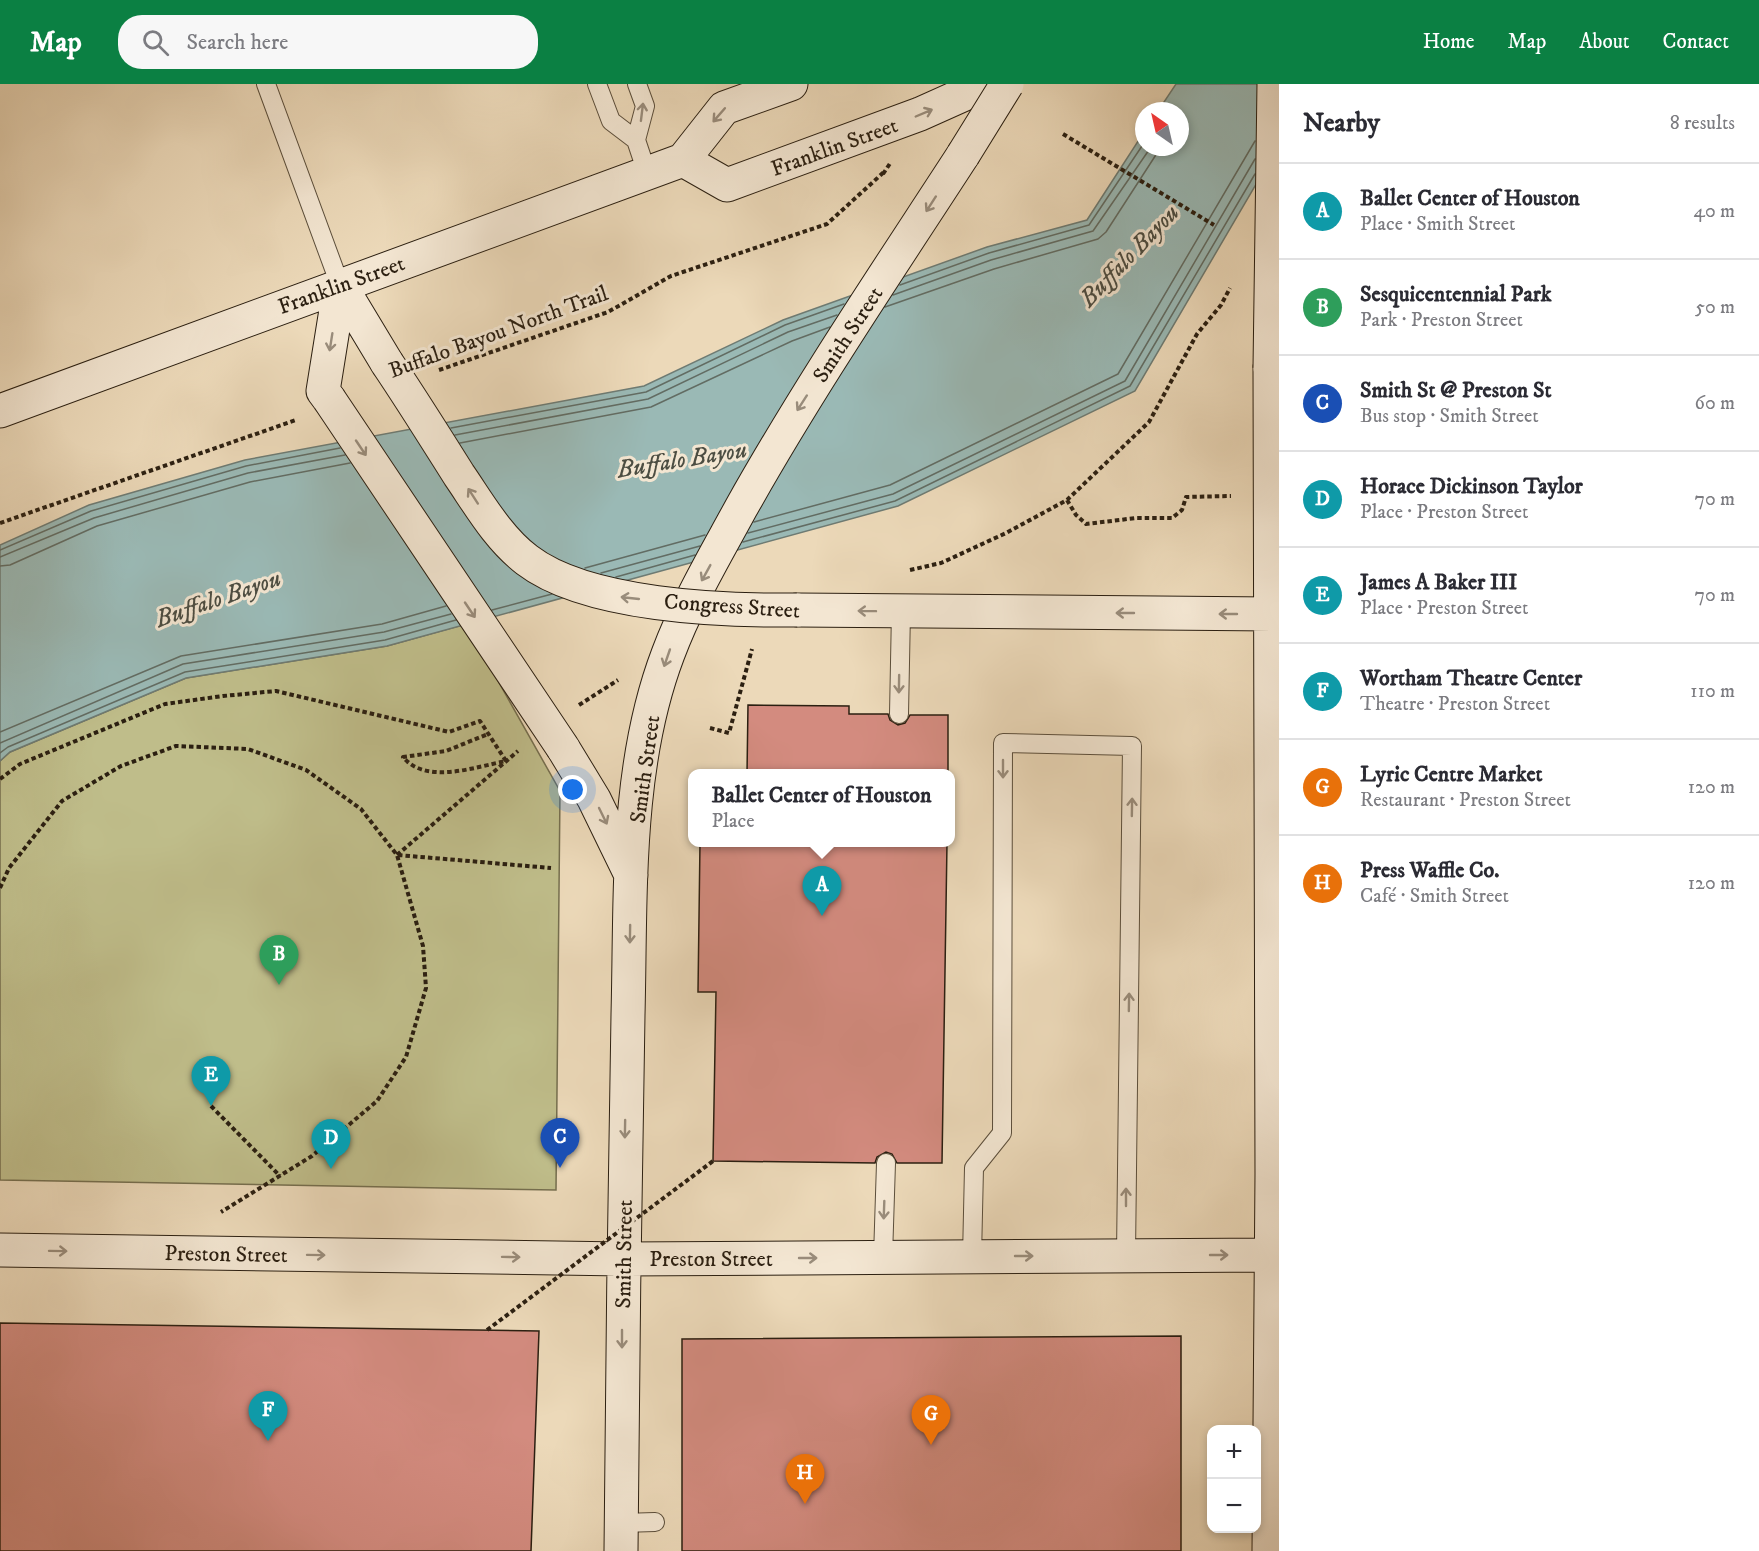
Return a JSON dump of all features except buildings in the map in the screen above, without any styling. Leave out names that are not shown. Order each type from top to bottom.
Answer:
[{"type":"main road","points":[[683,160],[724,108],[791,84]]},
{"type":"main road","name":"Franklin Street","points":[[0,411],[683,160],[727,185],[920,114],[987,84]]},
{"type":"main road","name":"Smith Street","points":[[622,1537],[623,1259],[632,876],[638,786],[650,715],[666,657],[688,604],[788,423],[1007,84]]},
{"type":"main road","points":[[1269,1551],[1276,1255],[1276,614],[1270,368],[1274,84]]},
{"type":"main road","name":"Congress Street","points":[[339,285],[489,520],[527,560],[577,587],[621,597],[743,610],[1276,614]]},
{"type":"main road","points":[[339,285],[323,391],[563,748],[594,799],[632,876]]},
{"type":"main road","name":"Preston Street","points":[[0,1250],[623,1259],[1276,1255]]},
{"type":"lane","points":[[266,84],[339,285]]},
{"type":"lane","points":[[597,84],[610,121],[636,140]]},
{"type":"lane","points":[[637,84],[645,106],[636,140],[647,173]]},
{"type":"lane","points":[[898,714],[902,611]]},
{"type":"lane","points":[[972,1257],[974,1168],[1002,1133],[1004,743],[1132,746],[1126,1256]]},
{"type":"lane","points":[[883,1257],[886,1163]]},
{"type":"lane","points":[[622,1537],[655,1522]]},
{"type":"path","points":[[1063,134],[1214,225]]},
{"type":"path","points":[[883,174],[891,162]]},
{"type":"path","name":"Buffalo Bayou North Trail","points":[[436,371],[608,312],[671,276],[826,224],[880,174],[891,169]]},
{"type":"path","points":[[900,572],[942,562],[1006,533],[1067,500],[1149,422],[1197,334],[1221,305],[1232,286]]},
{"type":"path","points":[[0,523],[302,418]]},
{"type":"path","points":[[1067,500],[1076,515],[1086,524],[1136,518],[1172,518],[1182,510],[1186,497]]},
{"type":"path","points":[[710,728],[729,733],[753,646]]},
{"type":"path","points":[[0,779],[20,764],[165,704],[276,691],[449,732],[480,721],[506,761]]},
{"type":"path","points":[[488,734],[446,751],[403,758],[411,767],[430,772],[506,761]]},
{"type":"path","points":[[0,888],[9,868],[62,801],[120,766],[176,746],[248,749],[306,770],[361,809],[397,855],[423,946],[426,988],[406,1057],[376,1101],[312,1156],[214,1217]]},
{"type":"path","points":[[397,855],[524,747]]},
{"type":"path","points":[[397,855],[551,868]]},
{"type":"path","points":[[211,1106],[280,1176]]},
{"type":"path","points":[[487,1330],[713,1161]]},
{"type":"shaded area","points":[[466,624],[560,791],[556,1190],[0,1180],[0,761],[10,752],[186,678],[387,646]]},
{"type":"water","name":"Buffalo Bayou","points":[[1176,84],[1279,84],[1279,145],[1135,391],[898,506],[387,646],[186,678],[10,752],[0,761],[0,545],[89,505],[245,460],[644,386],[783,320],[987,247],[1087,220],[1135,146],[1135,156],[1189,156],[1189,102],[1164,102]]},
{"type":"place","name":"Ballet Center of Houston","points":[[822,916]]},
{"type":"place","name":"Sesquicentennial Park","points":[[279,985]]},
{"type":"place","name":"James A Baker III","points":[[211,1106]]},
{"type":"place","name":"Smith St @ Preston St","points":[[560,1168]]},
{"type":"place","name":"Horace Dickinson Taylor","points":[[331,1169]]},
{"type":"place","name":"Wortham Theatre Center","points":[[268,1441]]},
{"type":"place","name":"Lyric Centre Market","points":[[931,1445]]},
{"type":"place","name":"Press Waffle Co.","points":[[805,1504]]}]
